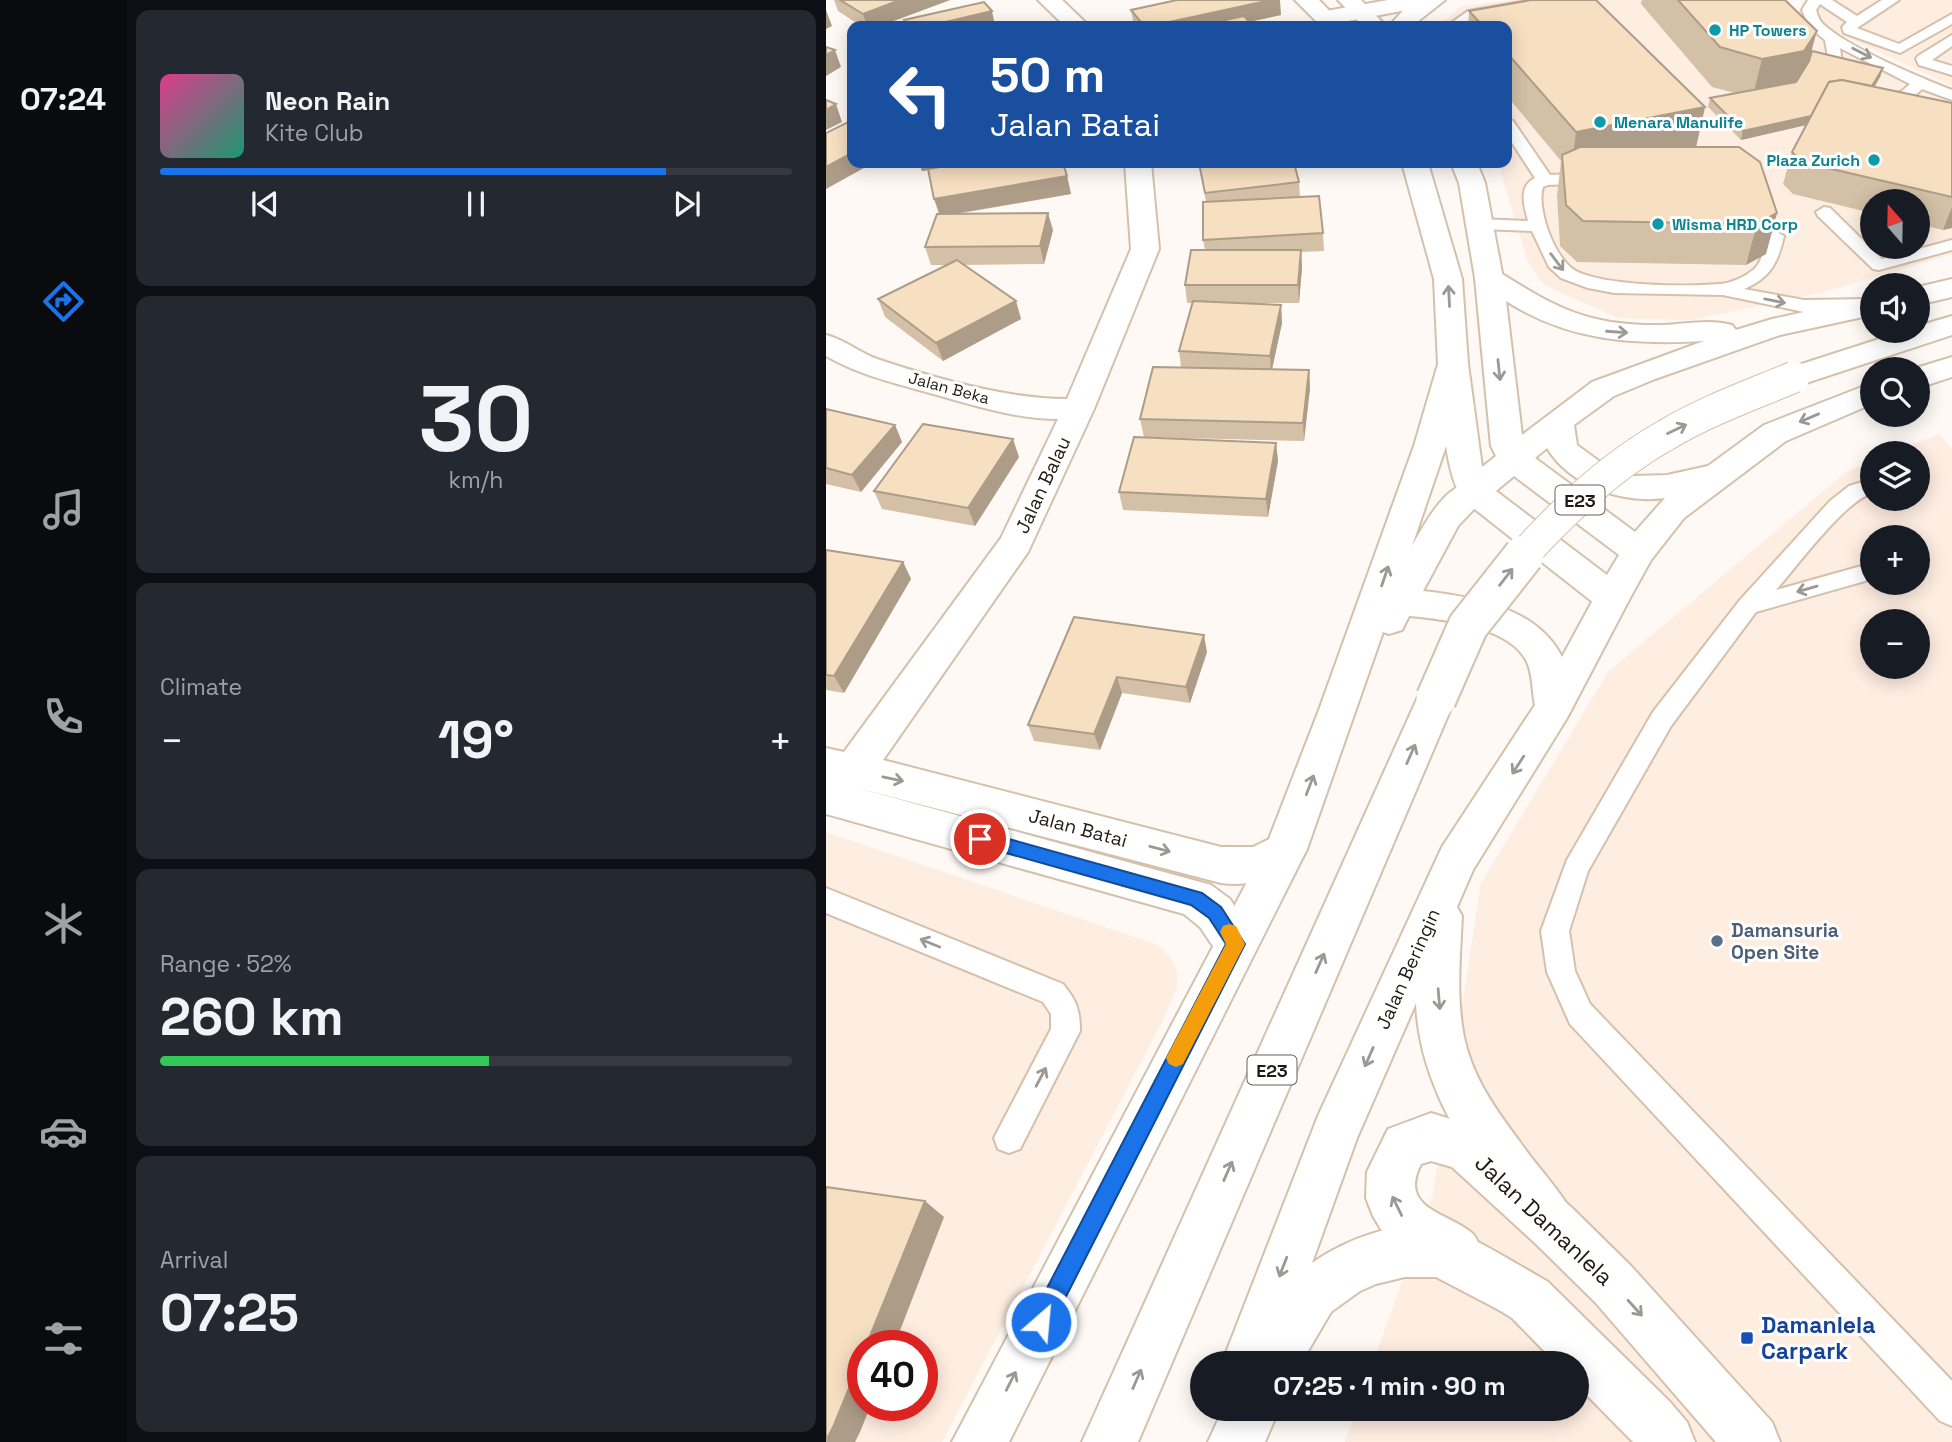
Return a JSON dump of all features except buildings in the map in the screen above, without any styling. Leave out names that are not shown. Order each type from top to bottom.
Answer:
[{"type":"main road","points":[[1049,0],[1072,21]]},
{"type":"main road","points":[[1306,0],[1328,21]]},
{"type":"main road","points":[[1332,21],[1423,0]]},
{"type":"main road","points":[[1405,21],[1416,9],[1434,0]]},
{"type":"main road","name":"Jalan Balau","points":[[835,777],[1016,543],[1145,249],[1138,168]]},
{"type":"main road","points":[[1416,168],[1448,279],[1453,364],[1466,466],[1474,491],[1612,598]]},
{"type":"main road","points":[[1466,168],[1472,183],[1489,278],[1507,446],[1514,459],[1638,552]]},
{"type":"main road","points":[[1489,278],[1556,318],[1601,331],[1658,335],[1772,328]]},
{"type":"main road","points":[[1930,293],[1952,288]]},
{"type":"main road","points":[[1338,710],[1445,518],[1558,422],[1603,389],[1644,372],[1772,328],[1860,308]]},
{"type":"main road","name":"E23","points":[[1110,1442],[1473,618],[1519,560],[1613,470],[1666,435],[1794,377],[1952,325]]},
{"type":"main road","name":"Jalan Beka","points":[[826,344],[867,366],[983,398],[1040,409],[1077,409]]},
{"type":"main road","points":[[980,1442],[1286,849],[1338,710],[1430,446],[1453,364]]},
{"type":"main road","points":[[1930,374],[1952,367]]},
{"type":"main road","name":"Jalan Beringin","points":[[1253,1351],[1335,1133],[1457,860],[1554,707],[1638,552],[1672,510],[1775,433],[1860,398]]},
{"type":"main road","points":[[1558,422],[1560,444],[1577,464],[1606,480],[1641,489],[1678,485],[1716,475]]},
{"type":"main road","points":[[1399,602],[1452,607],[1511,627],[1532,640],[1543,655],[1554,707]]},
{"type":"main road","name":"Jalan Batai","points":[[835,777],[1246,869],[1286,849]]},
{"type":"main road","name":"Jalan Batai","points":[[835,777],[1196,898],[1215,913],[1236,944]]},
{"type":"main road","points":[[1457,860],[1440,914],[1438,981],[1444,1047],[1469,1108],[1507,1168],[1553,1224]]},
{"type":"main road","name":"Jalan Damanlela","points":[[1657,1435],[1530,1300],[1444,1244],[1406,1223],[1391,1198],[1391,1172],[1405,1146],[1431,1137],[1465,1146],[1553,1224],[1613,1284],[1752,1442]]},
{"type":"main road","points":[[1279,1351],[1313,1294],[1342,1273],[1371,1259],[1405,1252],[1440,1251],[1530,1300]]},
{"type":"main road","points":[[1222,1442],[1230,1421]]},
{"type":"main road","points":[[1236,1442],[1246,1421]]},
{"type":"lane","points":[[1815,0],[1809,10],[1814,24],[1832,38],[1920,83],[1952,95]]},
{"type":"lane","points":[[1823,0],[1857,22]]},
{"type":"lane","points":[[1892,0],[1849,27],[1849,30],[1900,49],[1952,18]]},
{"type":"lane","points":[[1462,21],[1473,14],[1564,2]]},
{"type":"lane","points":[[1832,38],[1836,72],[1877,100],[1914,112]]},
{"type":"lane","points":[[1952,39],[1923,59],[1924,62],[1952,71]]},
{"type":"lane","points":[[1877,100],[1906,96],[1920,83]]},
{"type":"lane","points":[[1920,83],[1933,108]]},
{"type":"lane","points":[[1512,131],[1545,180]]},
{"type":"lane","points":[[1614,177],[1545,180],[1536,184],[1531,198],[1538,226],[1555,263],[1567,274],[1588,283],[1614,288],[1723,290],[1804,306],[1860,305]]},
{"type":"lane","points":[[1824,212],[1879,265],[1952,244]]},
{"type":"lane","points":[[1480,224],[1538,226]]},
{"type":"lane","points":[[1723,290],[1763,273],[1771,262],[1774,236]]},
{"type":"lane","points":[[1860,490],[1838,506],[1748,607],[1662,719],[1576,868],[1555,931],[1561,972],[1580,1014],[1952,1409]]},
{"type":"lane","points":[[1748,607],[1860,574]]},
{"type":"lane","points":[[826,900],[1053,993],[1066,1010],[1065,1031],[1009,1138]]},
{"type":"shaded area","points":[[1514,0],[1756,0],[1952,96],[1952,254],[1888,273],[1860,273],[1860,281],[1824,292],[1691,320],[1618,318],[1544,285],[1527,260],[1499,168],[1512,168],[1512,21],[1445,21],[1462,6]]},
{"type":"shaded area","points":[[1820,0],[1952,0],[1952,86],[1795,13]]},
{"type":"shaded area","name":"Damansuria Open Site","points":[[1939,434],[1952,449],[1952,1442],[1345,1442],[1353,1421],[1589,1421],[1589,1351],[1377,1351],[1433,1194],[1481,883],[1608,672],[1846,472],[1860,466],[1860,511],[1930,511],[1930,441],[1922,441]]},
{"type":"shaded area","points":[[826,832],[1158,945],[1171,958],[1177,972],[1177,987],[1164,1018],[942,1442],[826,1442]]},
{"type":"slow traffic","points":[[1176,1058],[1236,944],[1229,932]]},
{"type":"place","name":"HP Towers","points":[[1715,30]]},
{"type":"place","name":"Menara Manulife","points":[[1600,122]]},
{"type":"place","name":"Plaza Zurich","points":[[1874,160]]},
{"type":"place","name":"Wisma HRD Corp","points":[[1658,224]]},
{"type":"place","name":"Damansuria Open Site","points":[[1717,941]]},
{"type":"place","name":"Damanlela Carpark","points":[[1747,1338]]},
{"type":"route","points":[[980,839],[1196,898],[1215,913],[1236,944],[1041,1322]]}]
